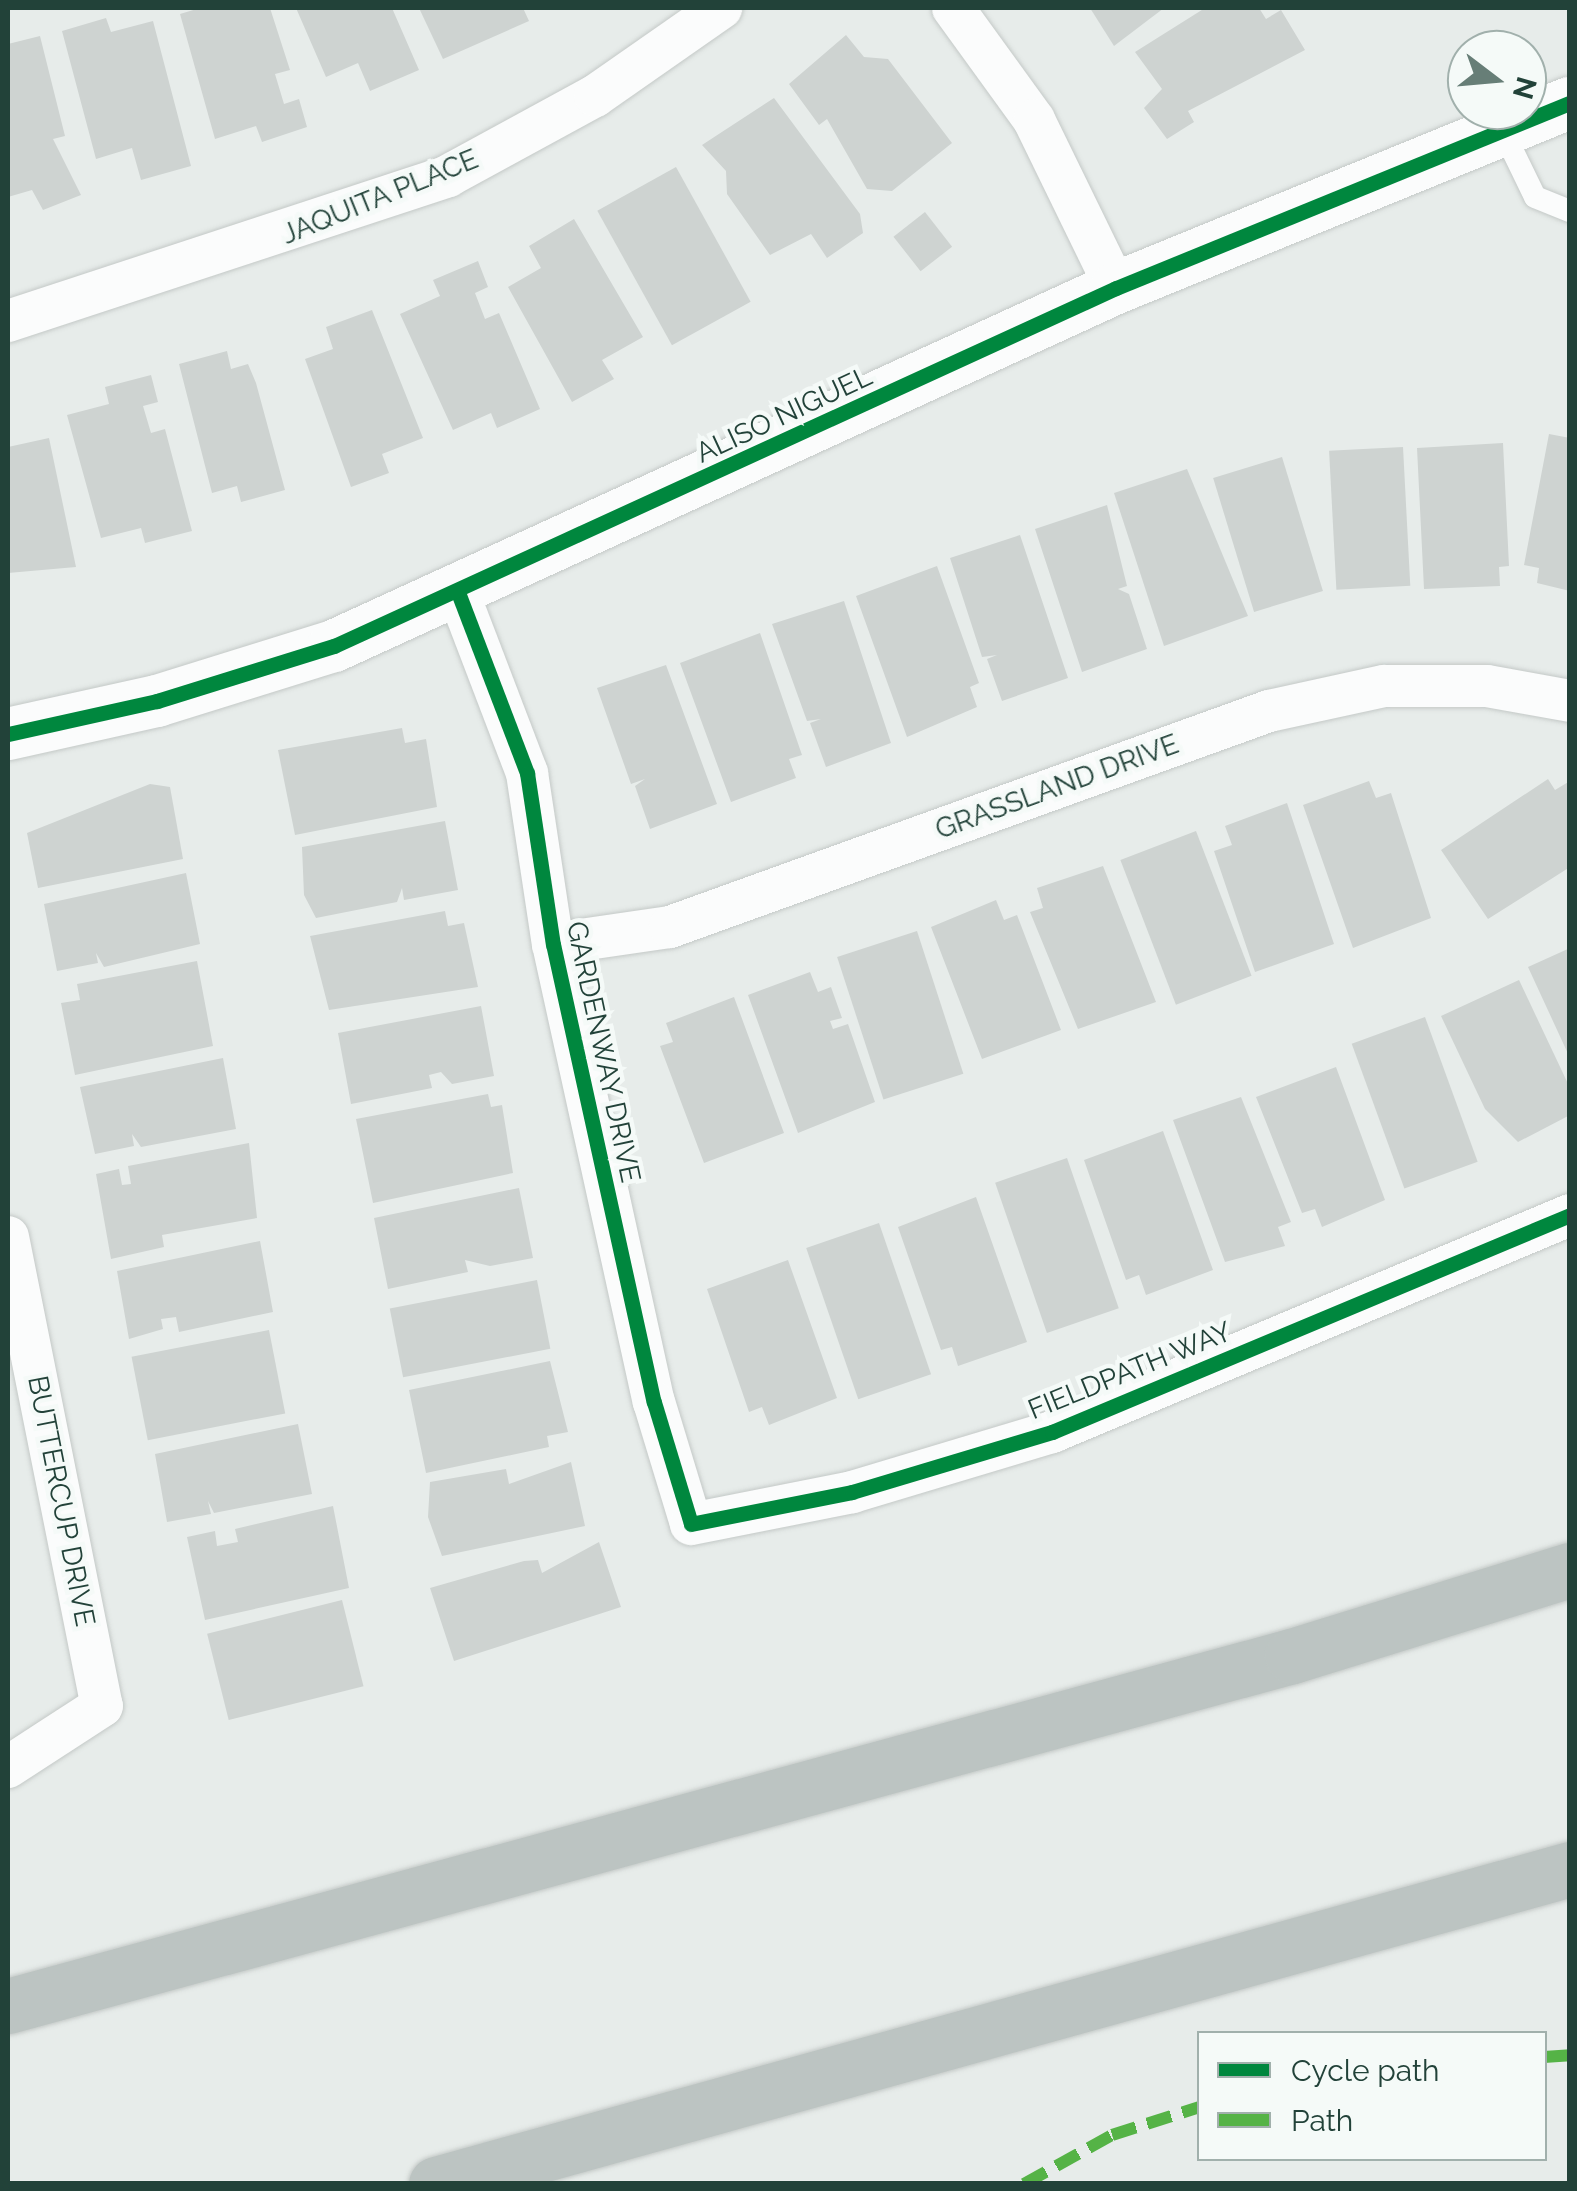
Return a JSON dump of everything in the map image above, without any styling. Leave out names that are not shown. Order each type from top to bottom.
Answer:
[{"type":"highway","points":[[8,2006],[1292,1656],[1570,1570]]},
{"type":"highway","points":[[436,2184],[1570,1869]]},
{"type":"street","name":"JAQUITA PLACE","points":[[8,321],[448,176],[595,96],[721,8]]},
{"type":"street","points":[[953,8],[1034,120],[1116,288]]},
{"type":"street","name":"ALISO NIGUEL","points":[[8,734],[157,701],[334,646],[460,594],[1116,288],[1570,103]]},
{"type":"street","name":"GARDENWAY DRIVE","points":[[460,594],[526,772],[553,944],[654,1402],[691,1524]]},
{"type":"street","name":"GRASSLAND DRIVE","points":[[553,944],[670,927],[1269,711],[1384,686],[1487,686],[1570,700]]},
{"type":"street","name":"FIELDPATH WAY","points":[[691,1524],[852,1492],[1052,1432],[1570,1214]]},
{"type":"street","name":"BUTTERCUP DRIVE","points":[[8,1238],[102,1706],[8,1767]]},
{"type":"lane","points":[[1503,131],[1535,197],[1570,212]]},
{"type":"building","points":[[200,8],[270,8],[290,70],[275,74],[284,104],[299,99],[307,127],[262,142],[256,126],[215,139],[180,14]]},
{"type":"building","points":[[296,8],[392,8],[419,70],[370,91],[358,63],[326,77]]},
{"type":"building","points":[[419,8],[523,8],[529,21],[443,59]]},
{"type":"building","points":[[1090,8],[1164,8],[1114,46]]},
{"type":"building","points":[[1205,8],[1259,8],[1266,19],[1281,10],[1305,50],[1188,111],[1194,122],[1167,139],[1144,108],[1162,89],[1135,52]]},
{"type":"building","points":[[106,18],[111,32],[153,21],[191,166],[141,180],[132,148],[96,159],[62,31]]},
{"type":"building","points":[[846,35],[864,57],[888,59],[952,143],[892,191],[867,189],[827,119],[819,125],[789,84]]},
{"type":"building","points":[[40,36],[65,136],[53,139],[81,195],[43,210],[32,190],[8,197],[8,44]]},
{"type":"building","points":[[774,98],[860,214],[863,233],[827,258],[811,234],[770,255],[727,194],[726,171],[702,145]]},
{"type":"building","points":[[676,167],[751,302],[672,345],[597,211]]},
{"type":"building","points":[[925,212],[952,247],[921,271],[893,237]]},
{"type":"building","points":[[574,219],[643,337],[602,360],[614,379],[572,402],[508,287],[541,268],[529,246]]},
{"type":"building","points":[[478,261],[488,287],[475,293],[485,319],[499,313],[540,409],[497,428],[491,413],[453,430],[400,314],[440,296],[433,280]]},
{"type":"building","points":[[372,310],[423,438],[382,454],[389,473],[351,487],[305,359],[333,349],[326,327]]},
{"type":"building","points":[[227,351],[231,369],[248,364],[256,383],[285,490],[241,502],[237,486],[212,493],[179,364]]},
{"type":"building","points":[[151,375],[158,402],[143,406],[151,433],[165,429],[192,531],[145,543],[141,528],[101,538],[67,415],[109,404],[105,387]]},
{"type":"building","points":[[1549,434],[1570,438],[1570,591],[1537,583],[1539,568],[1524,565]]},
{"type":"building","points":[[49,438],[76,567],[8,573],[8,447]]},
{"type":"building","points":[[1503,443],[1509,566],[1499,567],[1500,586],[1424,589],[1417,448]]},
{"type":"building","points":[[1403,447],[1410,586],[1336,590],[1329,451]]},
{"type":"building","points":[[1282,457],[1323,591],[1254,612],[1213,478]]},
{"type":"building","points":[[1187,469],[1248,616],[1164,646],[1114,493]]},
{"type":"building","points":[[1107,505],[1127,586],[1118,589],[1129,594],[1147,649],[1082,672],[1035,529]]},
{"type":"building","points":[[1020,535],[1068,678],[1002,701],[987,659],[997,655],[982,657],[950,558]]},
{"type":"building","points":[[937,566],[979,683],[970,687],[977,707],[907,737],[856,596]]},
{"type":"building","points":[[844,601],[891,743],[826,767],[810,723],[821,719],[807,721],[772,624]]},
{"type":"building","points":[[760,633],[802,755],[789,759],[796,778],[731,802],[680,663]]},
{"type":"building","points":[[666,665],[717,804],[650,829],[635,786],[645,779],[631,784],[597,688]]},
{"type":"building","points":[[402,728],[405,743],[426,739],[437,807],[295,835],[278,750]]},
{"type":"building","points":[[1548,779],[1555,790],[1570,781],[1570,867],[1488,919],[1441,850]]},
{"type":"building","points":[[1369,781],[1376,798],[1391,793],[1431,918],[1353,948],[1303,805]]},
{"type":"building","points":[[150,784],[170,787],[183,859],[38,888],[27,833]]},
{"type":"building","points":[[1287,803],[1334,944],[1255,972],[1214,851],[1232,845],[1225,826]]},
{"type":"building","points":[[445,821],[458,890],[404,900],[402,888],[397,902],[316,918],[304,895],[302,847]]},
{"type":"building","points":[[1196,831],[1252,976],[1176,1005],[1120,860]]},
{"type":"building","points":[[1103,866],[1156,1002],[1078,1029],[1030,912],[1043,908],[1037,888]]},
{"type":"building","points":[[186,873],[200,944],[104,967],[96,953],[98,963],[57,971],[44,904]]},
{"type":"building","points":[[996,900],[1004,920],[1017,915],[1061,1030],[982,1059],[931,927]]},
{"type":"building","points":[[445,911],[448,926],[464,923],[478,987],[329,1010],[310,936]]},
{"type":"building","points":[[917,931],[963,1074],[883,1100],[837,957]]},
{"type":"building","points":[[1570,948],[1570,1058],[1528,967]]},
{"type":"building","points":[[197,961],[213,1046],[75,1075],[61,1003],[80,1000],[77,984]]},
{"type":"building","points":[[810,972],[818,992],[831,987],[842,1018],[830,1021],[833,1029],[848,1024],[875,1102],[798,1133],[748,995]]},
{"type":"building","points":[[1519,980],[1570,1088],[1570,1115],[1518,1142],[1485,1109],[1441,1016]]},
{"type":"building","points":[[734,997],[784,1133],[704,1163],[660,1046],[673,1042],[666,1023]]},
{"type":"building","points":[[481,1006],[494,1076],[452,1084],[441,1072],[429,1075],[432,1088],[351,1104],[338,1033]]},
{"type":"building","points":[[1425,1017],[1478,1162],[1404,1188],[1352,1044]]},
{"type":"building","points":[[223,1058],[236,1129],[141,1147],[132,1134],[134,1146],[95,1154],[80,1087]]},
{"type":"building","points":[[1336,1067],[1385,1200],[1322,1227],[1315,1209],[1302,1213],[1256,1097]]},
{"type":"building","points":[[488,1094],[491,1107],[502,1105],[513,1173],[373,1203],[356,1119]]},
{"type":"building","points":[[1241,1097],[1291,1222],[1278,1227],[1285,1246],[1225,1262],[1173,1120]]},
{"type":"building","points":[[1163,1131],[1213,1270],[1146,1295],[1139,1275],[1126,1280],[1084,1160]]},
{"type":"building","points":[[249,1143],[257,1218],[162,1235],[164,1247],[111,1259],[96,1174],[119,1169],[122,1185],[131,1184],[128,1166]]},
{"type":"building","points":[[1067,1158],[1119,1308],[1047,1333],[995,1183]]},
{"type":"building","points":[[519,1188],[533,1258],[490,1266],[465,1260],[468,1272],[388,1289],[374,1218]]},
{"type":"building","points":[[976,1197],[1027,1342],[958,1366],[952,1347],[941,1350],[898,1227]]},
{"type":"building","points":[[879,1223],[931,1374],[858,1399],[806,1248]]},
{"type":"building","points":[[260,1241],[273,1312],[179,1332],[176,1317],[161,1319],[163,1329],[129,1339],[117,1271]]},
{"type":"building","points":[[788,1260],[837,1398],[769,1425],[762,1407],[749,1412],[707,1289]]},
{"type":"building","points":[[537,1280],[550,1349],[403,1377],[390,1309]]},
{"type":"building","points":[[269,1330],[285,1413],[148,1440],[132,1357]]},
{"type":"building","points":[[550,1361],[568,1432],[547,1436],[549,1447],[426,1473],[409,1390]]},
{"type":"building","points":[[298,1424],[312,1494],[214,1513],[208,1501],[211,1514],[167,1522],[155,1454]]},
{"type":"building","points":[[571,1462],[585,1526],[442,1556],[428,1517],[430,1482],[506,1469],[509,1484]]},
{"type":"building","points":[[333,1506],[349,1588],[205,1620],[187,1537],[215,1531],[217,1546],[238,1542],[235,1529]]},
{"type":"building","points":[[599,1542],[621,1607],[454,1661],[430,1588],[524,1561],[538,1560],[542,1573]]},
{"type":"building","points":[[342,1600],[364,1686],[229,1720],[207,1634]]},
{"type":"marked path","points":[[1547,2057],[1570,2055]]},
{"type":"marked path","points":[[1024,2184],[1112,2135],[1197,2108]]},
{"type":"cycle path","points":[[8,734],[157,701],[334,646],[1116,288],[1570,103]]},
{"type":"cycle path","points":[[459,595],[527,773],[553,944],[654,1402],[691,1524],[852,1492],[1052,1432],[1570,1215]]}]
